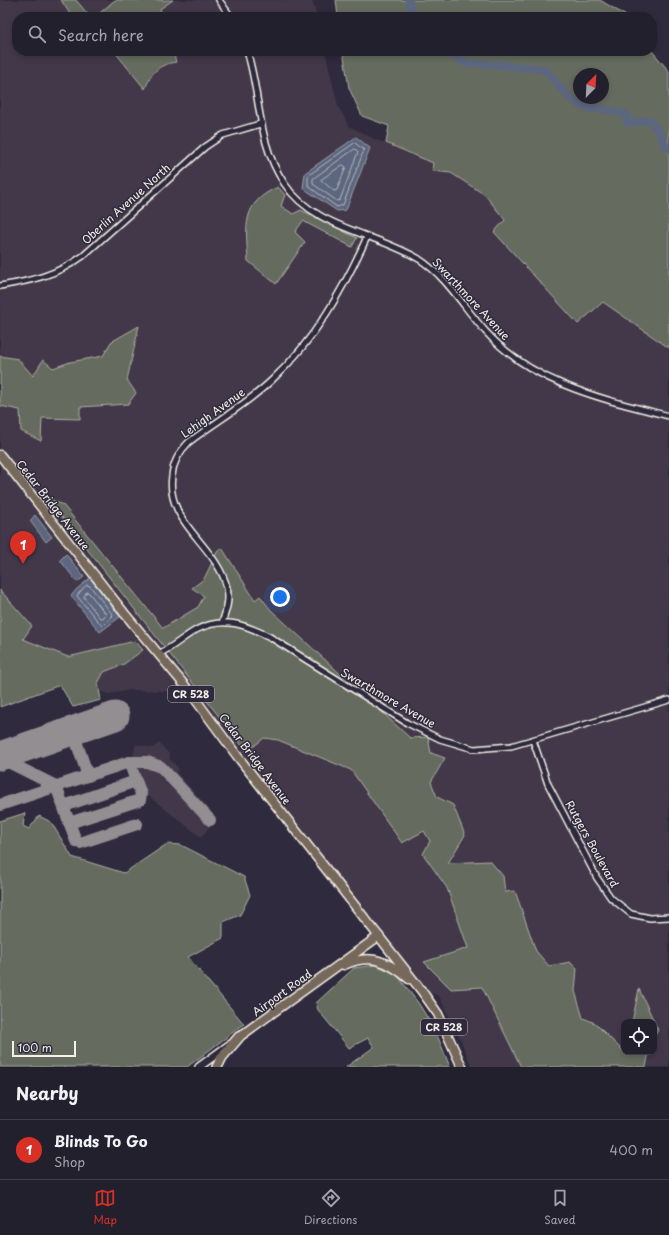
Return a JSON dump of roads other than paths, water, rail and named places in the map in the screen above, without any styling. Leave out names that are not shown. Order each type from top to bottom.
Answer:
[{"type":"highway","points":[[217,1067],[222,1057],[239,1037]]},
{"type":"main road","name":"Cedar Bridge Avenue","points":[[0,455],[158,654],[187,688],[238,757],[422,990],[438,1014],[462,1067]]},
{"type":"main road","name":"Airport Road","points":[[239,1037],[379,936]]},
{"type":"main road","points":[[332,970],[352,961],[376,960],[392,966],[422,990]]},
{"type":"street","points":[[219,0],[227,12]]},
{"type":"street","name":"Swarthmore Avenue","points":[[248,56],[266,149],[284,185],[300,202],[320,215],[414,257],[428,266],[447,285],[493,340],[518,361],[543,376],[584,394],[669,416]]},
{"type":"street","name":"Oberlin Avenue North","points":[[0,286],[42,278],[69,266],[83,256],[205,147],[223,135],[260,124]]},
{"type":"street","name":"Lehigh Avenue","points":[[222,623],[227,608],[227,588],[220,569],[182,519],[174,505],[171,496],[171,483],[175,463],[181,449],[260,391],[273,380],[303,347],[335,302],[367,237]]},
{"type":"street","name":"Swarthmore Avenue","points":[[158,654],[168,650],[198,629],[222,623],[246,625],[270,637],[407,724],[440,739],[474,749],[511,746],[669,700]]},
{"type":"street","name":"Rutgers Boulevard","points":[[532,740],[548,784],[598,878],[611,898],[631,914],[650,918],[669,917]]},
{"type":"street","name":"Airport Road","points":[[199,1067],[239,1037]]},
{"type":"water","points":[[356,137],[370,148],[346,210],[337,211],[303,188],[305,173]]},
{"type":"water","points":[[35,515],[52,537],[46,542],[30,521]]},
{"type":"water","points":[[66,554],[84,577],[77,582],[60,560]]},
{"type":"water","points":[[90,578],[120,617],[100,632],[71,596]]},
{"type":"waterway","points":[[409,0],[412,12]]},
{"type":"waterway","points":[[453,56],[468,64],[544,69],[571,99],[586,108],[602,109],[626,114],[627,123],[650,120],[663,139],[665,146],[669,148]]},
{"type":"place","name":"Blinds To Go","points":[[23,564]]}]
